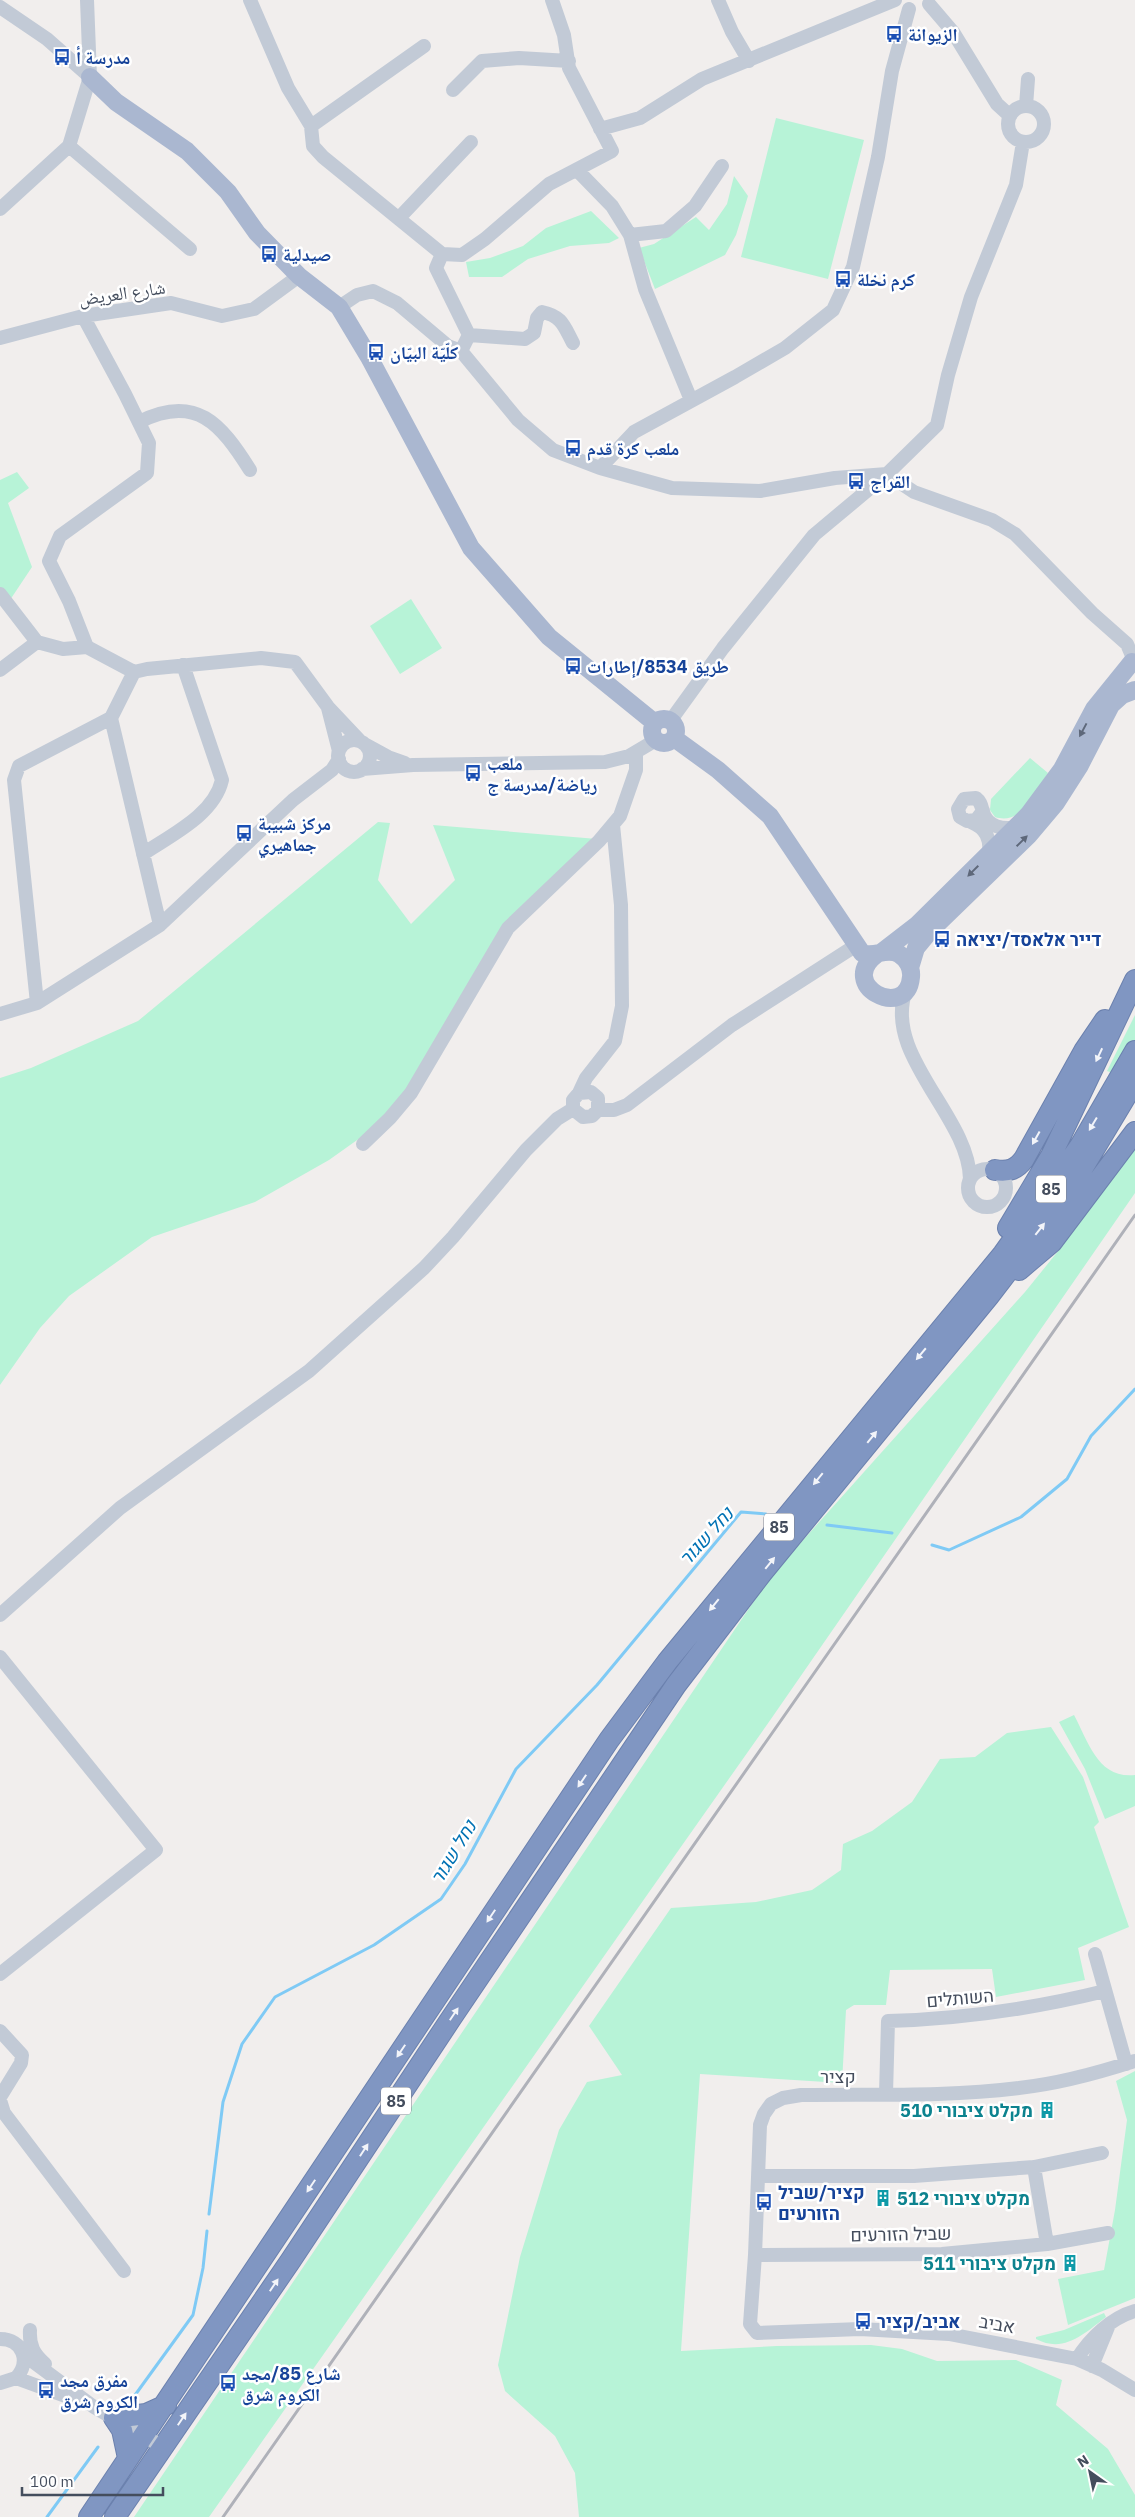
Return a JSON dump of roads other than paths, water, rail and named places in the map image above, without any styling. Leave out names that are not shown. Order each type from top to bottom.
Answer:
[{"type":"highway","points":[[991,1169],[1009,1171],[1019,1165],[1024,1159],[1092,1038],[1135,978]]},
{"type":"highway","points":[[953,1317],[1051,1156],[1135,978]]},
{"type":"highway","name":"85","points":[[89,2517],[166,2405],[609,1740],[673,1655],[953,1317],[1053,1186],[1135,1051]]},
{"type":"highway","name":"85","points":[[115,2517],[676,1685],[824,1496],[989,1296],[1066,1196],[1135,1081]]},
{"type":"highway","points":[[989,1296],[1052,1242],[1135,1132]]},
{"type":"highway","points":[[128,2458],[122,2430],[114,2418],[146,2414],[166,2405]]},
{"type":"main road","points":[[90,77],[116,102],[187,151],[228,192],[257,233],[299,276],[340,307],[369,357],[470,548],[549,637],[661,728],[664,743],[674,738],[718,770],[770,816],[798,858],[852,948],[869,989],[881,998],[897,997],[906,990],[911,979],[910,968],[916,948],[930,931],[1047,814],[1079,767],[1111,705],[1122,695],[1135,690]]},
{"type":"main road","points":[[864,975],[868,962],[916,925],[1016,828],[1053,782],[1094,709],[1134,663]]},
{"type":"main road","points":[[852,948],[862,953],[900,955],[910,968]]},
{"type":"street","points":[[0,209],[69,146],[90,77],[88,0]]},
{"type":"street","points":[[250,0],[288,88],[310,126],[313,146],[323,157],[442,254],[462,255],[485,239],[549,184],[612,151],[569,68],[564,35],[552,0]]},
{"type":"street","points":[[718,0],[732,32],[749,61]]},
{"type":"street","points":[[600,130],[640,118],[702,79],[895,0]]},
{"type":"street","points":[[600,468],[634,432],[736,377],[785,348],[833,310],[853,267],[878,157],[904,4],[921,10],[931,2],[953,32],[997,104],[1009,115]]},
{"type":"street","points":[[0,6],[47,38],[90,77]]},
{"type":"street","points":[[310,126],[424,46]]},
{"type":"street","points":[[453,90],[482,61],[519,58],[568,61]]},
{"type":"street","points":[[1026,106],[1028,79]]},
{"type":"street","points":[[1026,106],[1040,112],[1044,123],[1043,129],[1036,139],[1023,142],[1013,138],[1010,133],[1008,127],[1009,115],[1018,107],[1026,106]]},
{"type":"street","points":[[399,218],[471,142]]},
{"type":"street","points":[[292,800],[325,782],[358,770],[412,765],[605,762],[636,752],[661,728],[814,535],[888,474],[937,425],[948,375],[971,297],[1016,185],[1023,142]]},
{"type":"street","points":[[69,146],[190,249]]},
{"type":"street","points":[[630,235],[666,231],[696,206],[722,166]]},
{"type":"street","points":[[577,170],[612,206],[630,235],[645,289],[691,400]]},
{"type":"street","points":[[442,254],[436,268],[470,335]]},
{"type":"street","name":"شارع العريض","points":[[0,338],[83,316],[171,303],[222,316],[254,309],[299,276]]},
{"type":"street","points":[[340,307],[357,295],[373,291],[397,303],[448,346],[462,350],[518,420],[553,450],[600,468],[672,488],[760,491],[835,478],[888,474],[914,492],[1004,526],[1024,542],[1092,613],[1127,644],[1134,663]]},
{"type":"street","points":[[470,335],[525,339],[534,333],[537,318],[542,312],[554,314],[563,324],[573,343]]},
{"type":"street","points":[[83,316],[149,443],[147,472],[60,536],[49,561],[69,601],[87,648]]},
{"type":"street","points":[[462,350],[470,335]]},
{"type":"street","points":[[139,422],[166,411],[180,410],[201,416],[218,425],[234,444],[250,470]]},
{"type":"street","points":[[0,594],[37,642],[62,649],[87,648],[134,672],[183,665],[261,658],[294,662],[328,707],[363,743],[388,757],[412,765]]},
{"type":"street","points":[[1112,630],[1135,640]]},
{"type":"street","points":[[0,670],[37,642]]},
{"type":"street","points":[[143,854],[210,806],[219,794],[222,780],[183,665]]},
{"type":"street","points":[[38,1003],[14,780],[19,766],[111,718],[134,672]]},
{"type":"street","points":[[328,707],[343,767],[358,770]]},
{"type":"street","points":[[111,718],[160,925]]},
{"type":"street","points":[[0,1014],[38,1003],[160,925],[292,800],[332,770],[348,741],[363,743]]},
{"type":"street","points":[[358,770],[370,758],[363,743]]},
{"type":"street","points":[[363,1144],[390,1118],[410,1093],[508,928],[599,841],[620,816],[636,770],[636,752]]},
{"type":"street","points":[[989,854],[990,843],[986,832],[972,822],[963,820],[958,813],[961,801],[968,797],[976,798],[981,804],[983,811],[996,826],[1007,829],[1016,828]]},
{"type":"street","points":[[972,822],[979,818],[983,811]]},
{"type":"street","points":[[573,1109],[573,1100],[579,1093],[586,1078],[615,1040],[622,1006],[621,905],[613,824]]},
{"type":"street","points":[[598,1110],[614,1110],[627,1105],[732,1025],[852,948]]},
{"type":"street","points":[[906,990],[903,1003],[904,1026],[916,1060],[959,1140],[969,1168],[970,1180],[968,1190],[972,1201],[983,1207],[996,1206],[1004,1197],[1007,1185],[1000,1173],[991,1169],[969,1153],[959,1140]]},
{"type":"street","points":[[881,998],[904,1026]]},
{"type":"street","points":[[573,1109],[583,1117],[592,1116],[598,1110],[599,1102],[595,1094],[587,1091],[579,1093]]},
{"type":"street","points":[[0,1615],[120,1508],[316,1364],[424,1268],[453,1237],[531,1144],[557,1119],[573,1109]]},
{"type":"street","points":[[970,1180],[976,1172],[991,1169]]},
{"type":"street","points":[[0,1657],[156,1850],[0,1974]]},
{"type":"street","points":[[1095,1954],[1105,1991],[1130,2062]]},
{"type":"street","name":"השותלים","points":[[886,2094],[888,2021],[995,2014],[1051,2004],[1105,1991]]},
{"type":"street","points":[[0,2031],[22,2055],[21,2063],[0,2099],[4,2113],[124,2271]]},
{"type":"street","name":"קציר","points":[[754,2330],[750,2324],[759,2176],[759,2132],[764,2114],[771,2104],[783,2098],[801,2094],[966,2093],[1022,2088],[1130,2062]]},
{"type":"street","points":[[759,2176],[914,2176],[1034,2167],[1102,2153]]},
{"type":"street","points":[[1034,2167],[1047,2244]]},
{"type":"street","name":"שביל הזורעים","points":[[755,2255],[942,2254],[1047,2244],[1108,2233]]},
{"type":"street","points":[[1077,2360],[1087,2343],[1116,2319],[1135,2310]]},
{"type":"street","points":[[1092,2366],[1108,2326]]},
{"type":"street","name":"אביב","points":[[754,2330],[758,2333],[860,2329],[916,2331],[995,2342],[1077,2360],[1092,2366],[1135,2390]]},
{"type":"street","points":[[30,2330],[29,2340],[34,2353],[64,2385]]},
{"type":"street","points":[[0,2339],[13,2341],[24,2355],[64,2385],[94,2406],[163,2447]]},
{"type":"street","points":[[16,2378],[24,2366],[24,2355]]},
{"type":"street","points":[[0,2383],[16,2378],[94,2406]]},
{"type":"waterway","name":"נחל שגור","points":[[932,1545],[949,1550],[1021,1517],[1067,1479],[1091,1436],[1135,1389]]},
{"type":"waterway","name":"נחל שגור","points":[[209,2214],[223,2102],[242,2044],[275,1997],[374,1945],[441,1899],[465,1864],[516,1769],[597,1685],[741,1512],[766,1514]]},
{"type":"waterway","name":"נחל שגור","points":[[827,1525],[892,1533]]},
{"type":"waterway","name":"נחל שגור","points":[[130,2402],[193,2315],[203,2268],[207,2231]]},
{"type":"waterway","name":"נחל שגור","points":[[47,2517],[98,2447]]},
{"type":"railway","points":[[223,2517],[1135,1215]]},
{"type":"place","name":"الزيوانة","points":[[894,34]]},
{"type":"place","name":"مدرسة أ","points":[[62,57]]},
{"type":"place","name":"صيدلية","points":[[269,254]]},
{"type":"place","name":"كرم نخلة","points":[[843,279]]},
{"type":"place","name":"كلّيّة البيّان","points":[[376,352]]},
{"type":"place","name":"ملعب كرة قدم","points":[[573,448]]},
{"type":"place","name":"القراج","points":[[856,481]]},
{"type":"place","name":"طريق 8534/إطارات","points":[[573,666]]},
{"type":"place","name":"ملعب رياضة/مدرسة ج","points":[[473,773]]},
{"type":"place","name":"مركز شبيبة جماهيري","points":[[244,833]]},
{"type":"place","name":"דייר אלאסד/יציאה","points":[[942,939]]},
{"type":"place","name":"מקלט ציבורי 510","points":[[1047,2110]]},
{"type":"place","name":"מקלט ציבורי 512","points":[[883,2198]]},
{"type":"place","name":"קציר/שביל הזורעים","points":[[764,2202]]},
{"type":"place","name":"מקלט ציבורי 511","points":[[1070,2263]]},
{"type":"place","name":"אביב/קציר","points":[[863,2321]]},
{"type":"place","name":"شارع 85/مجد الكروم شرق","points":[[228,2383]]},
{"type":"place","name":"مفرق مجد الكروم شرق","points":[[46,2390]]}]
